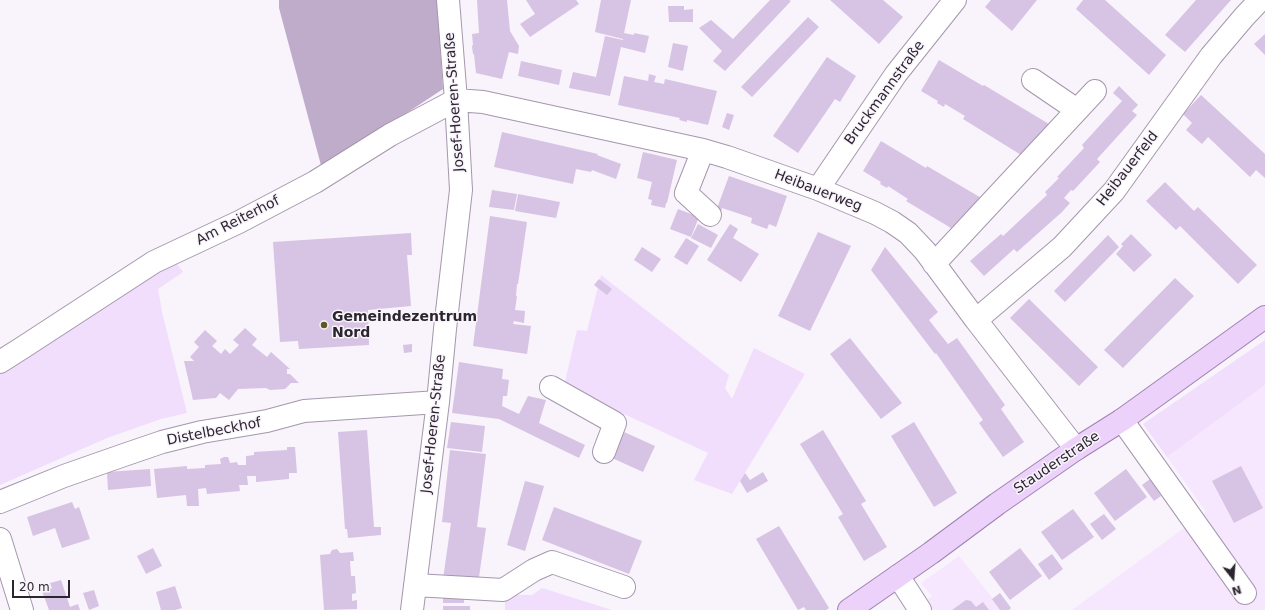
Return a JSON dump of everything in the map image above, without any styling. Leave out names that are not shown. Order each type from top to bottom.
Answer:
[{"type":"main road","name":"Stauderstraße","points":[[849,610],[932,553],[997,504],[1076,449],[1122,420],[1265,317]]},
{"type":"street","name":"Josef-Hoeren-Straße","points":[[412,610],[438,402],[444,329],[461,190],[448,0]]},
{"type":"street","name":"Bruckmannstraße","points":[[818,189],[896,74],[955,0]]},
{"type":"street","name":"Heibauerfeld","points":[[976,320],[1062,247],[1114,191],[1211,56],[1260,0]]},
{"type":"street","points":[[1033,80],[1077,110]]},
{"type":"street","points":[[934,264],[1095,91]]},
{"type":"street","name":"Heibauerweg","points":[[456,100],[483,102],[703,150],[818,189],[875,213],[892,222],[908,234],[925,251],[976,320],[1076,449]]},
{"type":"street","name":"Am Reiterhof","points":[[0,362],[154,262],[239,222],[315,182],[390,135],[456,100]]},
{"type":"street","points":[[703,150],[686,193],[710,215]]},
{"type":"street","points":[[551,387],[615,423],[604,452]]},
{"type":"street","name":"Distelbeckhof","points":[[0,502],[124,454],[162,442],[202,432],[267,421],[304,411],[438,402]]},
{"type":"street","points":[[1122,420],[1246,594]]},
{"type":"street","points":[[0,539],[22,610]]},
{"type":"street","points":[[415,585],[503,590],[534,570],[552,562],[624,587]]},
{"type":"street","points":[[898,576],[920,610]]},
{"type":"shaded area","points":[[279,0],[437,0],[443,89],[322,169],[279,8]]},
{"type":"shaded area","points":[[174,260],[183,272],[158,289],[162,312],[187,413],[161,419],[107,438],[0,485],[0,368]]},
{"type":"shaded area","points":[[601,275],[729,375],[725,388],[732,399],[754,348],[805,374],[732,494],[694,480],[708,453],[564,386],[577,330],[587,331]]},
{"type":"shaded area","points":[[1265,340],[1265,385],[1167,457],[1143,424]]},
{"type":"shaded area","points":[[1265,385],[1265,610],[1072,610],[1206,512],[1167,457]]},
{"type":"shaded area","points":[[959,556],[1002,610],[914,610],[932,596],[921,583]]},
{"type":"shaded area","points":[[542,588],[612,610],[505,610],[505,595],[532,595]]},
{"type":"building","points":[[477,0],[507,0],[510,31],[519,46],[518,54],[509,52],[502,79],[476,73],[472,46],[472,34],[479,33]]},
{"type":"building","points":[[526,0],[576,0],[579,4],[530,37],[520,24],[535,14]]},
{"type":"building","points":[[601,0],[631,0],[624,33],[649,36],[645,53],[621,47],[610,96],[569,88],[573,72],[596,77],[605,36],[623,40],[595,32]]},
{"type":"building","points":[[770,0],[791,1],[725,71],[713,61],[722,51],[699,28],[711,20],[733,39]]},
{"type":"building","points":[[830,0],[883,0],[903,17],[879,44]]},
{"type":"building","points":[[991,0],[1037,0],[1012,31],[985,7]]},
{"type":"building","points":[[1083,0],[1105,0],[1166,55],[1149,75],[1076,9]]},
{"type":"building","points":[[1196,0],[1231,0],[1185,52],[1165,35]]},
{"type":"building","points":[[668,6],[684,6],[684,10],[693,9],[693,22],[669,22]]},
{"type":"building","points":[[808,17],[819,27],[752,97],[741,87]]},
{"type":"building","points":[[1265,34],[1265,55],[1254,44]]},
{"type":"building","points":[[673,43],[688,46],[683,71],[668,67]]},
{"type":"building","points":[[827,57],[856,76],[840,102],[835,99],[798,153],[773,136]]},
{"type":"building","points":[[939,60],[1054,127],[1026,158],[963,119],[965,116],[945,104],[944,107],[937,103],[938,101],[921,91]]},
{"type":"building","points":[[521,61],[562,70],[559,85],[518,76]]},
{"type":"building","points":[[649,74],[656,76],[654,82],[664,84],[665,79],[717,91],[708,125],[687,120],[687,122],[679,120],[680,118],[618,105],[624,76],[648,81]]},
{"type":"building","points":[[1119,86],[1138,105],[1132,111],[1137,115],[1097,159],[1100,162],[1073,191],[1071,190],[1064,198],[1070,203],[1062,212],[1017,252],[1014,249],[984,276],[970,261],[1001,234],[1003,236],[1047,195],[1045,192],[1084,148],[1082,145],[1122,101],[1113,93]]},
{"type":"building","points":[[1201,95],[1265,154],[1265,178],[1256,170],[1250,177],[1208,137],[1202,144],[1186,130],[1192,123],[1183,114]]},
{"type":"building","points":[[727,113],[734,115],[729,130],[722,127]]},
{"type":"building","points":[[502,132],[598,154],[597,155],[621,164],[616,179],[592,170],[591,172],[576,169],[573,184],[494,167]]},
{"type":"building","points":[[881,141],[926,168],[927,166],[983,199],[956,231],[906,201],[908,199],[888,186],[887,188],[880,184],[881,182],[863,171]]},
{"type":"building","points":[[643,152],[677,160],[665,208],[651,205],[652,200],[648,199],[652,182],[637,178]]},
{"type":"building","points":[[729,176],[787,196],[776,227],[769,224],[767,229],[751,223],[752,218],[722,208],[721,212],[716,211]]},
{"type":"building","points":[[1165,182],[1194,211],[1198,207],[1257,265],[1238,284],[1180,226],[1176,230],[1146,201]]},
{"type":"building","points":[[492,190],[517,194],[514,210],[489,207]]},
{"type":"building","points":[[518,194],[560,202],[556,218],[515,211]]},
{"type":"building","points":[[678,209],[699,217],[691,237],[670,229]]},
{"type":"building","points":[[490,216],[527,222],[517,284],[515,310],[525,311],[524,323],[514,321],[513,324],[531,326],[527,354],[473,346]]},
{"type":"building","points":[[698,224],[718,235],[711,248],[691,238]]},
{"type":"building","points":[[730,224],[738,229],[733,238],[759,254],[741,282],[707,260]]},
{"type":"building","points":[[818,232],[851,246],[810,331],[778,316]]},
{"type":"building","points":[[411,233],[412,255],[407,255],[411,306],[368,310],[369,345],[299,349],[298,341],[280,342],[273,242]]},
{"type":"building","points":[[1131,234],[1152,255],[1134,272],[1116,254],[1123,246],[1121,244]]},
{"type":"building","points":[[1108,235],[1119,247],[1065,302],[1054,291]]},
{"type":"building","points":[[686,238],[699,246],[687,265],[674,257]]},
{"type":"building","points":[[642,247],[661,259],[652,272],[634,260]]},
{"type":"building","points":[[885,247],[938,312],[929,320],[948,344],[957,338],[1005,405],[1001,409],[1024,442],[1003,457],[979,423],[983,420],[936,353],[935,354],[871,270]]},
{"type":"building","points":[[1175,278],[1194,296],[1123,368],[1104,350]]},
{"type":"building","points":[[599,279],[612,289],[607,295],[594,285]]},
{"type":"building","points":[[1029,299],[1098,367],[1079,386],[1010,318]]},
{"type":"building","points":[[245,328],[257,339],[252,345],[267,357],[271,352],[290,369],[287,369],[287,374],[290,374],[299,383],[291,383],[285,389],[238,389],[229,400],[220,393],[216,398],[193,400],[184,361],[194,361],[190,357],[199,347],[194,342],[205,330],[217,341],[212,346],[221,354],[225,349],[230,354],[239,345],[233,340]]},
{"type":"building","points":[[850,338],[902,403],[881,419],[830,354]]},
{"type":"building","points":[[412,344],[412,352],[404,353],[403,345]]},
{"type":"building","points":[[459,362],[503,369],[502,379],[509,380],[507,396],[503,396],[502,406],[519,414],[528,396],[546,400],[539,423],[585,445],[579,458],[499,419],[452,413]]},
{"type":"building","points":[[451,422],[485,426],[482,452],[447,448]]},
{"type":"building","points":[[914,422],[957,493],[934,507],[891,436]]},
{"type":"building","points":[[367,430],[374,527],[381,527],[381,535],[348,538],[347,529],[345,529],[338,432]]},
{"type":"building","points":[[823,430],[866,501],[861,504],[887,547],[864,561],[838,517],[843,514],[800,444]]},
{"type":"building","points":[[624,432],[655,446],[643,472],[612,458]]},
{"type":"building","points":[[287,447],[295,447],[297,473],[289,473],[289,479],[256,482],[256,476],[247,476],[248,485],[239,485],[240,491],[207,494],[206,488],[198,489],[199,506],[187,506],[186,495],[157,498],[154,469],[187,466],[187,469],[205,468],[205,465],[221,464],[220,459],[224,457],[228,457],[230,463],[237,462],[238,465],[246,465],[246,456],[254,455],[254,452],[287,450]]},
{"type":"building","points":[[450,450],[486,454],[477,527],[486,528],[478,584],[443,579],[451,523],[442,522]]},
{"type":"building","points":[[1241,466],[1263,508],[1234,523],[1212,481]]},
{"type":"building","points":[[150,469],[151,486],[108,490],[107,472]]},
{"type":"building","points":[[1126,469],[1147,497],[1115,521],[1094,493]]},
{"type":"building","points":[[763,472],[768,481],[747,493],[740,481],[745,473],[750,480]]},
{"type":"building","points":[[1150,479],[1161,496],[1154,501],[1142,485]]},
{"type":"building","points":[[525,481],[544,486],[525,551],[507,545]]},
{"type":"building","points":[[72,502],[75,509],[79,507],[90,539],[62,548],[55,528],[33,536],[27,517]]},
{"type":"building","points":[[554,507],[642,541],[629,574],[542,540]]},
{"type":"building","points":[[1073,509],[1094,537],[1062,560],[1041,532]]},
{"type":"building","points":[[1104,514],[1116,529],[1102,540],[1090,524]]},
{"type":"building","points":[[779,526],[829,608],[826,610],[806,610],[804,607],[798,610],[756,539]]},
{"type":"building","points":[[153,548],[162,566],[146,574],[137,556]]},
{"type":"building","points":[[1020,548],[1042,576],[1010,600],[989,572]]},
{"type":"building","points":[[337,549],[340,553],[353,552],[354,561],[350,561],[351,576],[355,576],[356,593],[352,594],[352,601],[357,600],[357,609],[324,610],[320,555],[330,554],[332,550]]},
{"type":"building","points":[[1052,554],[1063,569],[1049,580],[1038,564]]},
{"type":"building","points":[[61,580],[70,607],[78,604],[80,610],[49,610],[42,591],[52,588],[50,583]]},
{"type":"building","points":[[175,586],[182,608],[175,610],[161,610],[156,592]]},
{"type":"building","points":[[94,590],[99,606],[89,610],[83,593]]},
{"type":"building","points":[[1000,593],[1011,608],[1009,610],[1000,610],[992,599]]},
{"type":"building","points":[[443,594],[464,594],[464,603],[443,603]]},
{"type":"building","points":[[966,600],[971,601],[976,607],[983,602],[989,610],[952,610]]},
{"type":"building","points":[[443,606],[470,606],[470,610],[443,610]]},
{"type":"place","name":"Gemeindezentrum Nord","points":[[324,325]]}]
